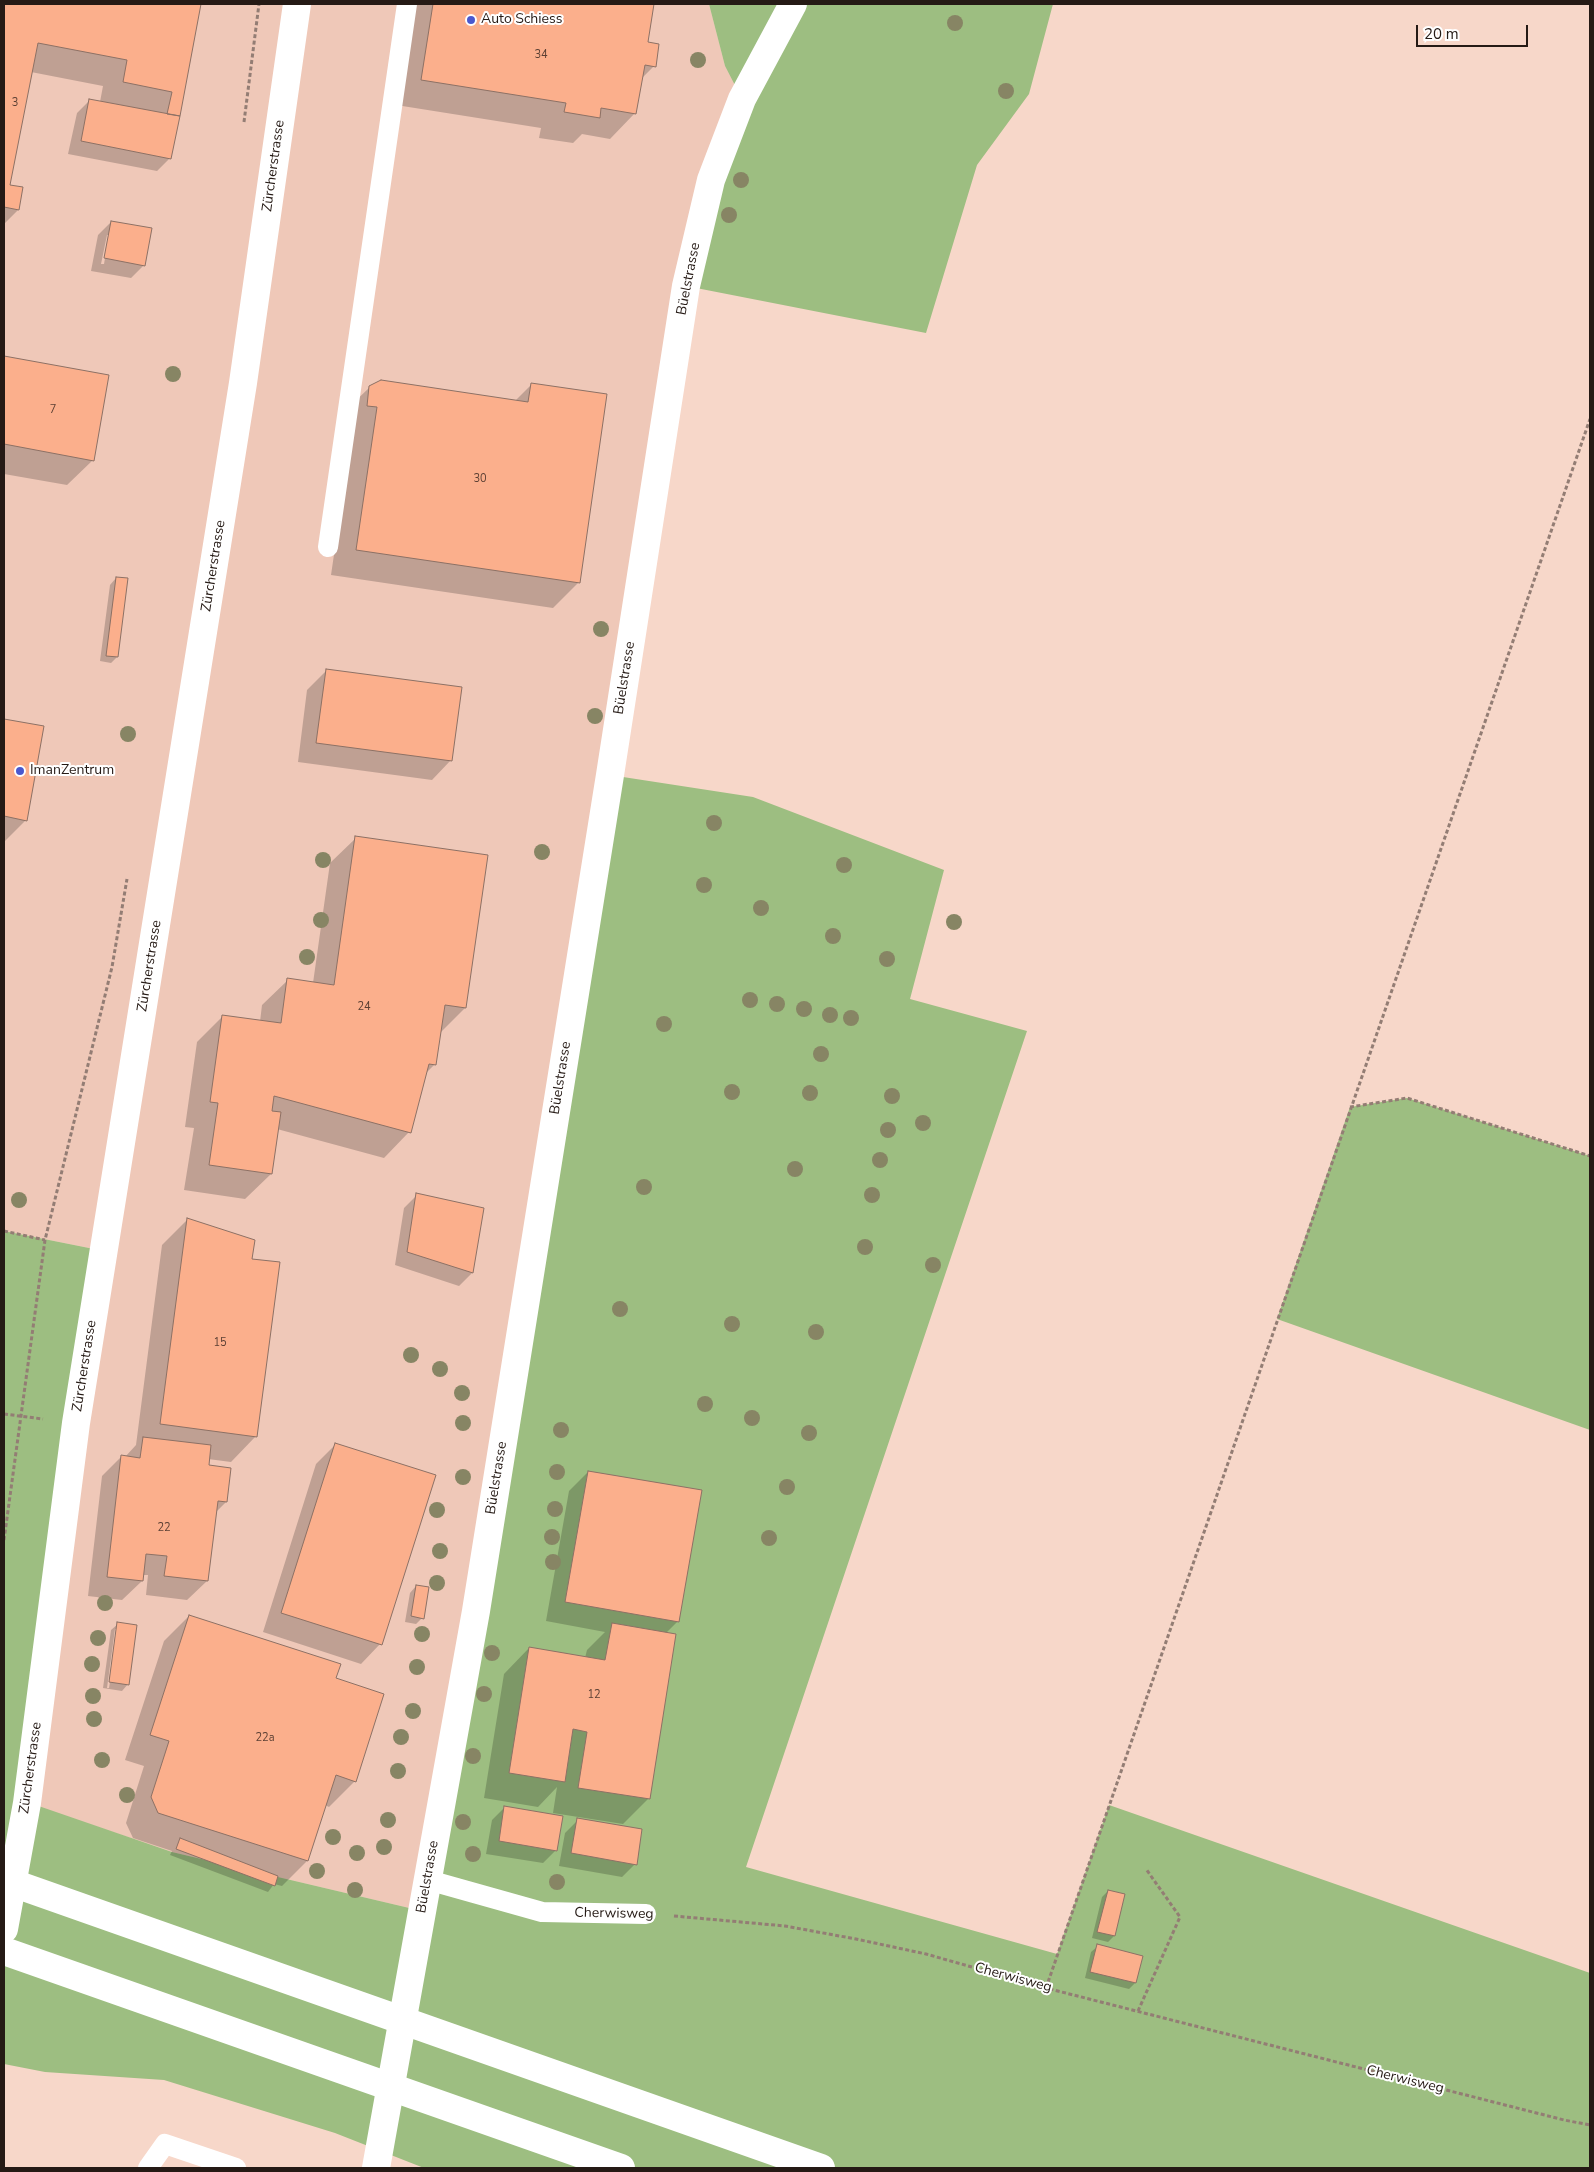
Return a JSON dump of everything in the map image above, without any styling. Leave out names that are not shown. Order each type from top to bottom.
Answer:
[{"type":"main road","name":"Zürcherstrasse","points":[[4,1929],[27,1802],[76,1423],[242,393],[297,4]]},
{"type":"main road","name":"Büelstrasse","points":[[376,2168],[477,1602],[613,756],[686,286],[711,180],[742,99],[793,4]]},
{"type":"main road","points":[[4,1880],[822,2168]]},
{"type":"main road","points":[[4,1951],[621,2168]]},
{"type":"lane","points":[[328,547],[407,4]]},
{"type":"lane","name":"Cherwisweg","points":[[428,1880],[542,1912],[646,1914]]},
{"type":"lane","points":[[148,2168],[165,2144],[236,2168]]},
{"type":"path","points":[[244,122],[259,4]]},
{"type":"path","points":[[1046,1988],[1590,419]]},
{"type":"path","points":[[4,1540],[45,1240],[112,967],[128,869]]},
{"type":"path","points":[[1350,1107],[1407,1098],[1590,1156]]},
{"type":"path","points":[[4,1232],[45,1240]]},
{"type":"path","points":[[4,1414],[21,1416]]},
{"type":"path","points":[[1138,2011],[1180,1918],[1146,1870]]},
{"type":"path","name":"Cherwisweg","points":[[646,1914],[785,1926],[856,1938],[926,1954],[1046,1988],[1555,2118],[1590,2125]]},
{"type":"shaded area","points":[[4,4],[709,4],[725,66],[742,99],[711,180],[422,1911],[172,1852],[27,1803],[104,1251],[4,1231]]},
{"type":"green space","points":[[709,4],[1053,4],[1029,94],[977,165],[926,333],[686,286],[742,99],[725,66]]},
{"type":"green space","points":[[610,775],[753,797],[944,870],[910,999],[1027,1031],[746,1867],[1057,1954],[1109,1805],[1590,1973],[1590,2168],[424,2168],[335,2133],[164,2080],[45,2072],[4,2064],[4,1231],[104,1251],[27,1802],[172,1852],[422,1911]]},
{"type":"green space","points":[[1407,1098],[1590,1156],[1590,1430],[1277,1319],[1350,1107]]},
{"type":"building","points":[[4,4],[201,4],[180,116],[167,114],[172,92],[123,82],[127,60],[38,43],[10,185],[23,187],[19,210],[4,207]]},
{"type":"building","points":[[433,4],[654,4],[648,42],[659,44],[656,67],[645,65],[636,114],[601,108],[600,118],[564,112],[566,103],[421,80]]},
{"type":"building","points":[[89,99],[180,116],[171,159],[81,141]]},
{"type":"building","points":[[111,221],[152,228],[145,266],[104,258]]},
{"type":"building","points":[[4,356],[109,375],[94,461],[4,444]]},
{"type":"building","points":[[381,380],[528,402],[531,383],[607,394],[580,583],[356,550],[377,407],[367,406],[369,386]]},
{"type":"building","points":[[116,577],[128,578],[118,657],[106,656]]},
{"type":"building","points":[[326,669],[462,687],[452,761],[316,743]]},
{"type":"building","name":"ImanZentrum","points":[[4,719],[44,726],[27,821],[4,816]]},
{"type":"building","points":[[355,836],[488,855],[466,1008],[445,1005],[436,1065],[429,1064],[411,1133],[274,1096],[272,1111],[281,1112],[272,1174],[209,1165],[218,1103],[210,1102],[222,1015],[281,1023],[287,978],[334,985]]},
{"type":"building","points":[[416,1193],[484,1208],[473,1273],[407,1252]]},
{"type":"building","points":[[187,1218],[255,1240],[252,1259],[280,1262],[257,1437],[160,1424]]},
{"type":"building","points":[[143,1437],[211,1445],[209,1465],[231,1468],[227,1502],[218,1501],[208,1581],[164,1576],[167,1556],[146,1554],[143,1581],[107,1577],[121,1455],[140,1458]]},
{"type":"building","points":[[335,1443],[436,1475],[382,1645],[281,1613]]},
{"type":"building","points":[[588,1471],[702,1490],[679,1622],[565,1602]]},
{"type":"building","points":[[416,1585],[429,1587],[424,1619],[411,1616]]},
{"type":"building","points":[[189,1615],[341,1664],[336,1678],[384,1694],[356,1782],[336,1775],[308,1861],[158,1813],[151,1797],[169,1741],[150,1735]]},
{"type":"building","points":[[117,1622],[137,1625],[129,1685],[109,1682]]},
{"type":"building","points":[[612,1623],[676,1634],[650,1799],[578,1788],[587,1732],[573,1729],[565,1782],[509,1773],[529,1647],[605,1660]]},
{"type":"building","points":[[504,1806],[563,1816],[557,1851],[499,1841]]},
{"type":"building","points":[[577,1818],[642,1829],[637,1865],[571,1853]]},
{"type":"building","points":[[180,1838],[278,1876],[275,1886],[176,1849]]},
{"type":"building","points":[[1108,1890],[1125,1894],[1115,1936],[1097,1932]]},
{"type":"building","points":[[1097,1944],[1143,1956],[1136,1983],[1090,1972]]},
{"type":"place","name":"Auto Schiess","points":[[471,20]]},
{"type":"place","name":"ImanZentrum","points":[[20,771]]}]
